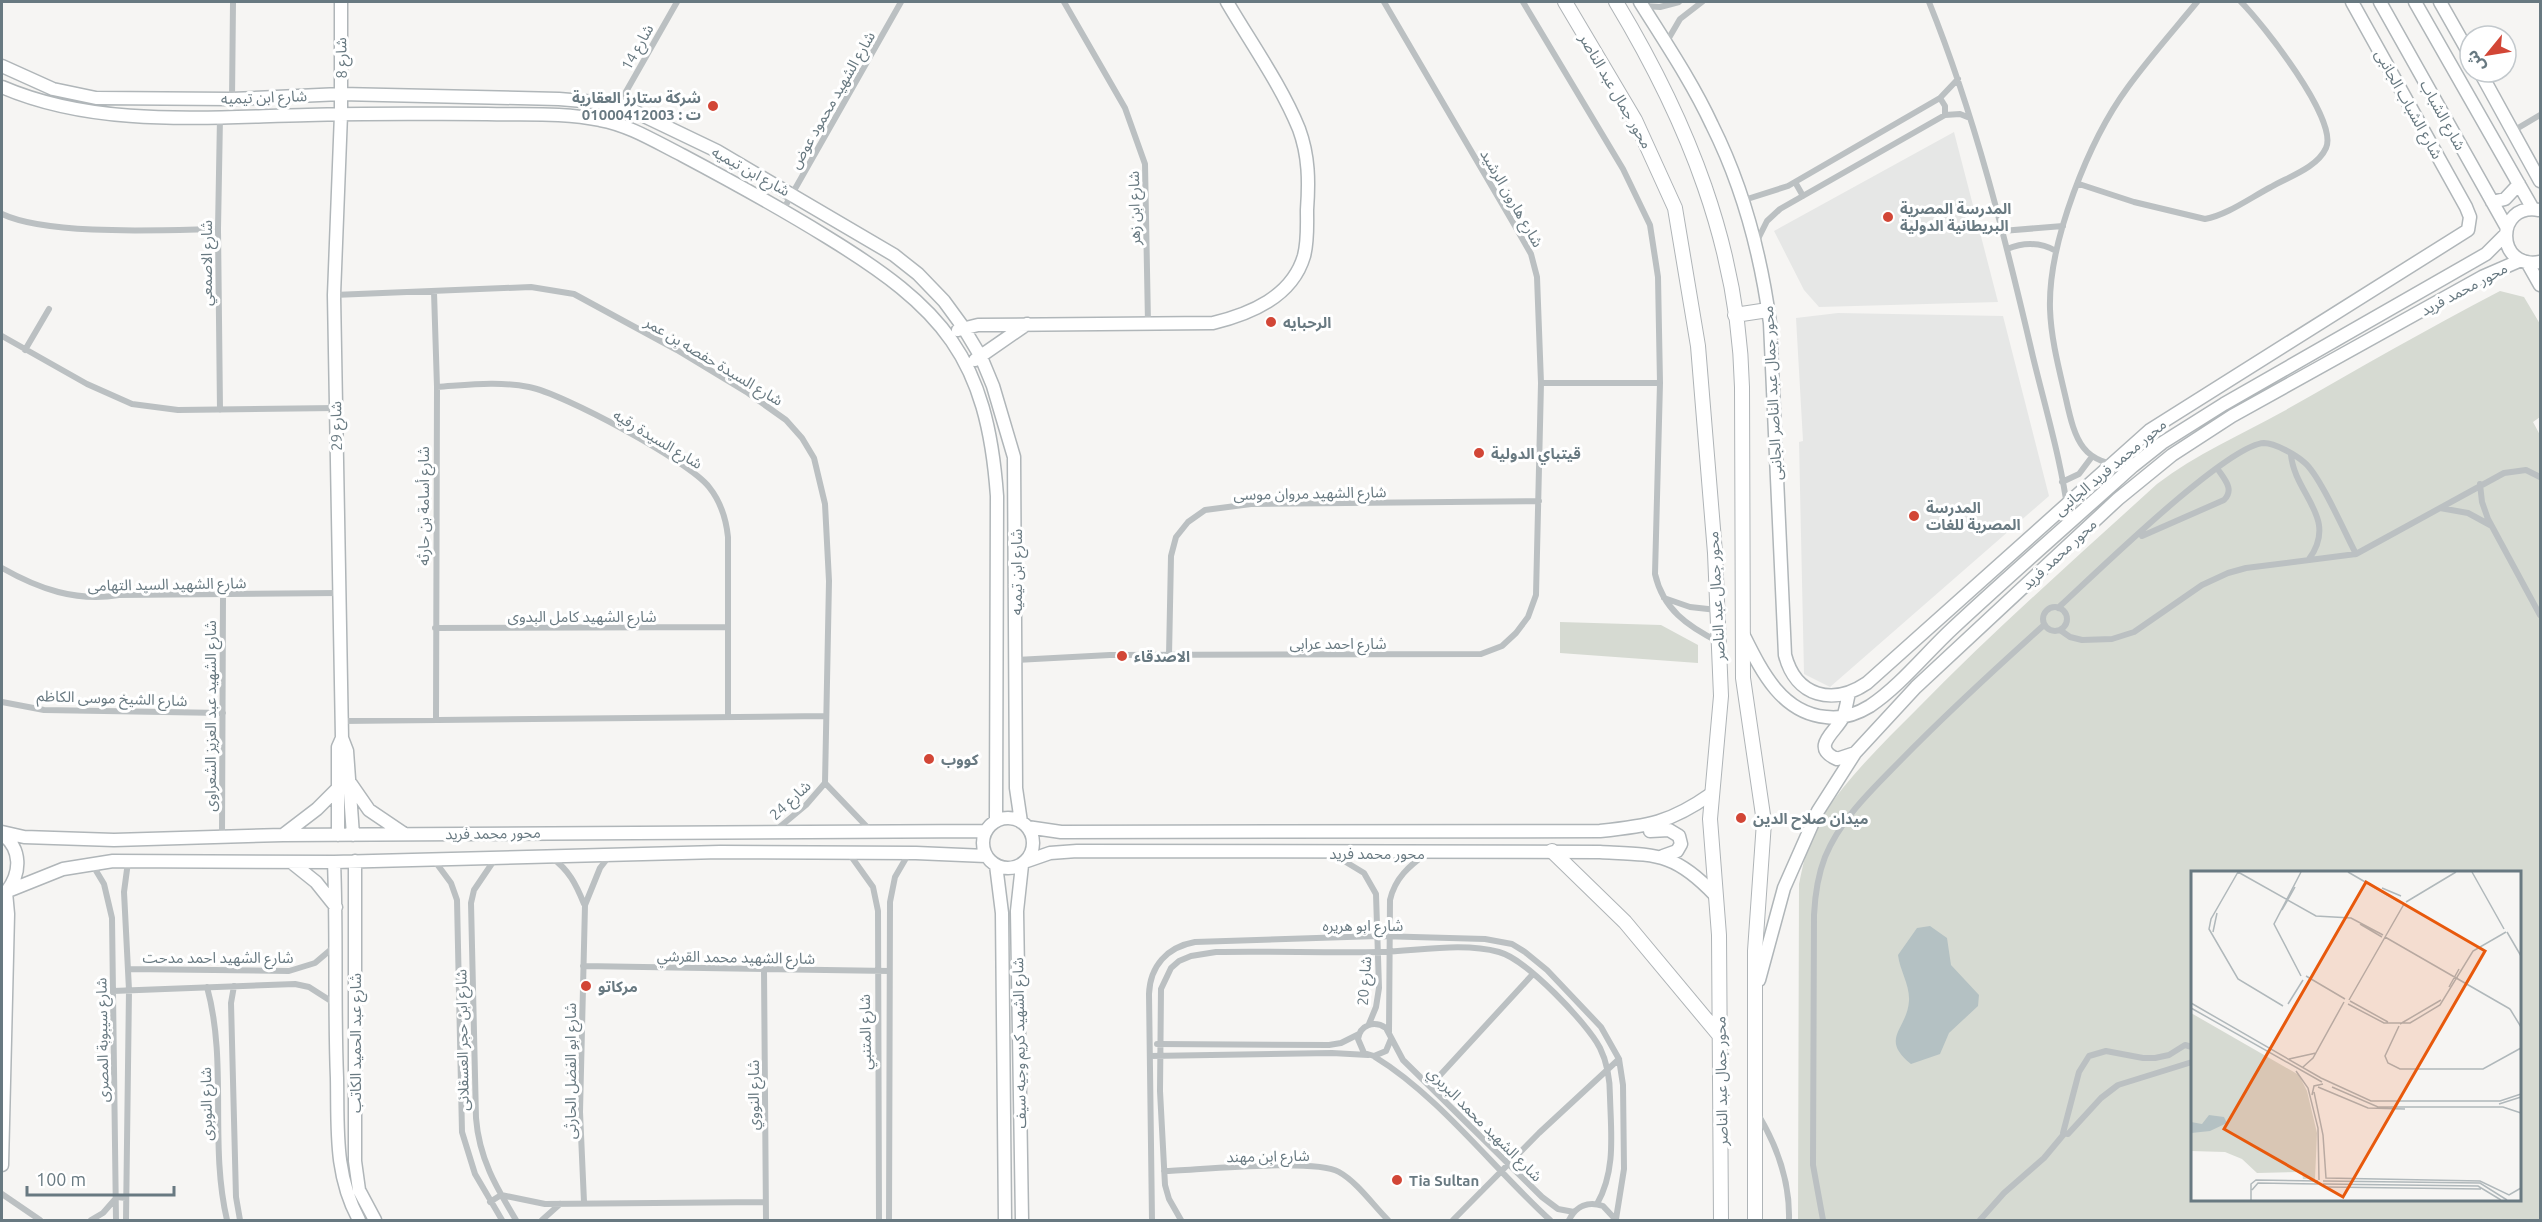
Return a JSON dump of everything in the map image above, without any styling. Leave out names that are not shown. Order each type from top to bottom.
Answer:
[{"type":"main road","name":"محور جمال عبد الناصر","points":[[1564,2],[1635,120],[1675,208],[1698,346],[1718,610],[1721,711],[1710,794],[1710,840],[1719,935],[1721,1221]]},
{"type":"main road","name":"محور جمال عبد الناصر","points":[[1617,2],[1661,79],[1703,177],[1725,253],[1735,315],[1741,369],[1745,700],[1764,822],[1755,995],[1755,1221]]},
{"type":"main road","points":[[1735,315],[1768,310]]},
{"type":"main road","points":[[1552,851],[1625,922],[1720,1036]]},
{"type":"street","points":[[232,2],[232,99]]},
{"type":"street","name":"شارع 8","points":[[341,2],[341,114]]},
{"type":"street","name":"شارع 14","points":[[616,104],[677,2]]},
{"type":"street","name":"شارع الشهيد محمود عوض","points":[[783,210],[901,2]]},
{"type":"street","name":"شارع ابن زهر","points":[[1064,2],[1125,108],[1145,164],[1149,325]]},
{"type":"street","points":[[949,334],[963,327],[1028,324],[1213,323],[1247,313],[1282,291],[1298,272],[1304,256],[1309,183],[1304,147],[1291,113],[1227,2]]},
{"type":"street","name":"شارع هارون الرشيد","points":[[1384,2],[1531,254],[1538,288],[1541,383],[1539,501]]},
{"type":"street","points":[[1523,2],[1623,169],[1645,211],[1654,247],[1658,277],[1660,383],[1655,574],[1664,598],[1680,619],[1719,642]]},
{"type":"street","points":[[1641,3],[1660,7],[1679,2]]},
{"type":"street","points":[[1665,44],[1680,19],[1702,2]]},
{"type":"street","points":[[1929,2],[1958,79],[2007,249],[2067,503],[2069,523]]},
{"type":"street","points":[[2133,466],[2111,465],[2091,458],[2078,440],[2072,424],[2055,346],[2050,308],[2056,251],[2063,226],[2102,130],[2127,88],[2197,2]]},
{"type":"street","points":[[2079,184],[2145,205],[2205,219],[2303,170],[2322,155],[2329,137],[2315,105],[2265,29],[2241,2]]},
{"type":"street","name":"شارع الشباب الجانبى","points":[[2352,2],[2466,207]]},
{"type":"street","name":"شارع الشباب","points":[[2380,2],[2492,202],[2506,231],[2508,248],[2524,261]]},
{"type":"street","points":[[2415,2],[2509,166],[2537,210]]},
{"type":"street","points":[[2440,2],[2458,34]]},
{"type":"street","name":"محور جمال عبد الناصر الجانبى","points":[[1641,3],[1713,125],[1742,201],[1768,310],[1785,655],[1792,675],[1803,687],[1818,694],[1849,693]]},
{"type":"street","name":"شارع ابن تيميه","points":[[2,66],[53,89],[96,99],[232,99],[341,94],[559,99],[616,104],[639,112],[717,151],[868,239],[918,274],[944,301],[981,357],[1003,413],[1014,457],[1016,788],[1024,824]]},
{"type":"street","points":[[1742,201],[1766,195],[1796,182],[1940,98],[1958,79]]},
{"type":"street","points":[[2487,84],[2541,181]]},
{"type":"street","name":"شارع ابن تيميه","points":[[2,87],[63,109],[84,112],[220,117],[341,114],[550,115],[607,121],[631,130],[783,210],[877,268],[930,313],[949,334],[967,364],[986,417],[997,496],[996,821]]},
{"type":"street","points":[[1940,98],[1945,106],[1945,115]]},
{"type":"street","points":[[607,121],[616,104]]},
{"type":"street","points":[[631,130],[639,112]]},
{"type":"street","name":"شارع 29","points":[[338,835],[338,747],[342,738],[342,720],[334,296],[341,114]]},
{"type":"street","points":[[1754,247],[1762,229],[1774,215],[1803,196],[1945,115],[1960,114],[1970,118]]},
{"type":"street","points":[[2513,131],[2541,115]]},
{"type":"street","name":"شارع الاصمعي","points":[[220,117],[218,229],[220,410]]},
{"type":"street","points":[[2509,166],[2526,155]]},
{"type":"street","points":[[1796,182],[1803,196]]},
{"type":"street","points":[[2492,202],[2505,199],[2520,184]]},
{"type":"street","name":"محور محمد فريد الجانبى","points":[[1849,693],[1868,683],[2150,430],[2463,235],[2471,224],[2466,207]]},
{"type":"street","name":"محور محمد فريد","points":[[1743,634],[1768,680],[1786,701],[1814,714],[1843,716],[1863,710],[1878,699],[2133,466],[2190,425],[2486,254],[2517,214],[2537,210]]},
{"type":"street","points":[[2,214],[35,223],[65,226],[160,230],[218,229]]},
{"type":"street","points":[[2002,231],[2063,226]]},
{"type":"street","points":[[2007,249],[2021,244],[2036,244],[2056,251]]},
{"type":"street","points":[[2486,254],[2496,260],[2497,269]]},
{"type":"street","points":[[2524,261],[2541,262]]},
{"type":"street","points":[[2524,261],[2541,285]]},
{"type":"street","name":"محور محمد فريد","points":[[1755,995],[1776,914],[1799,851],[1827,795],[1855,753],[1924,680],[2118,499],[2172,454],[2232,416],[2497,269],[2524,261]]},
{"type":"street","name":"شارع السيدة حفصه بن عمر","points":[[334,296],[531,286],[574,294],[677,350],[748,393],[786,420],[802,438],[814,458],[825,504],[829,581],[825,783]]},
{"type":"street","name":"شارع أسامة بن حارثه","points":[[434,292],[437,387],[436,720]]},
{"type":"street","points":[[25,350],[49,309]]},
{"type":"street","points":[[967,364],[981,357],[1028,324]]},
{"type":"street","points":[[2,336],[106,394],[132,404],[178,410],[336,408]]},
{"type":"street","points":[[2288,342],[2300,360]]},
{"type":"street","name":"شارع السيدة رقيه","points":[[437,387],[499,383],[550,392],[567,399],[693,472],[708,485],[726,518],[728,717]]},
{"type":"street","points":[[1541,383],[1660,383]]},
{"type":"street","points":[[1823,1221],[1813,1166],[1814,915],[1817,885],[1825,856],[1839,830],[1876,785],[1950,710],[2044,625],[2046,612],[2058,608],[2178,498],[2217,468],[2261,444],[2275,446],[2309,468],[2356,554]]},
{"type":"street","points":[[2291,455],[2296,475],[2320,527],[2319,543],[2309,559]]},
{"type":"street","points":[[2062,482],[2079,474],[2091,458]]},
{"type":"street","points":[[2133,540],[2224,500],[2229,494],[2229,487],[2217,468]]},
{"type":"street","points":[[2044,625],[2051,631],[2060,630],[2073,639],[2091,641],[2123,636],[2219,576],[2246,568],[2356,554],[2480,484],[2519,469],[2541,477]]},
{"type":"street","points":[[2480,484],[2484,511],[2541,615]]},
{"type":"street","name":"شارع احمد عرابى","points":[[1015,660],[1079,655],[1429,656],[1481,654],[1493,651],[1516,633],[1533,608],[1539,501]]},
{"type":"street","name":"شارع الشهيد مروان موسى","points":[[1169,656],[1173,545],[1188,522],[1204,510],[1251,504],[1539,501]]},
{"type":"street","points":[[2440,508],[2468,513],[2493,527]]},
{"type":"street","name":"شارع الشهيد السيد التهامى","points":[[2,568],[48,590],[83,598],[153,594],[338,593]]},
{"type":"street","name":"شارع الشهيد عبد العزيز الشعراوى","points":[[222,837],[223,595]]},
{"type":"street","points":[[1664,598],[1690,608],[1718,610]]},
{"type":"street","points":[[2058,608],[2066,619],[2060,630]]},
{"type":"street","name":"شارع الشهيد كامل البدوى","points":[[435,628],[728,627]]},
{"type":"street","points":[[1849,693],[1843,716],[1826,737],[1826,748],[1838,759],[1855,753]]},
{"type":"street","name":"شارع الشيخ موسى الكاظم","points":[[2,702],[44,710],[223,713]]},
{"type":"street","points":[[342,720],[825,716]]},
{"type":"street","name":"شارع 29","points":[[342,738],[347,747],[353,835]]},
{"type":"street","points":[[349,782],[369,810],[386,824],[406,835]]},
{"type":"street","name":"شارع 24","points":[[772,832],[796,815],[825,783],[873,832]]},
{"type":"street","points":[[283,835],[338,788]]},
{"type":"street","name":"محور محمد فريد","points":[[1024,824],[1060,832],[1600,831],[1638,826],[1676,817],[1710,794]]},
{"type":"street","points":[[1009,818],[1024,824],[1033,840],[1024,863],[1009,869],[996,865],[986,856],[983,839],[986,831],[996,821],[1009,818]]},
{"type":"street","points":[[1638,826],[1648,831],[1670,830],[1677,833],[1681,840],[1680,848],[1674,854],[1664,856]]},
{"type":"street","name":"محور محمد فريد","points":[[2,833],[24,837],[114,840],[283,835],[986,831]]},
{"type":"street","points":[[2,833],[12,844],[18,863],[14,883],[5,893],[8,914],[4,937],[2,1165]]},
{"type":"street","points":[[113,861],[114,840]]},
{"type":"street","name":"محور محمد فريد","points":[[1024,863],[1050,853],[1077,851],[1427,854],[1552,851],[1664,856],[1688,869],[1715,895]]},
{"type":"street","name":"محور محمد فريد","points":[[5,893],[63,869],[113,861],[334,862],[610,854],[847,852],[986,856]]},
{"type":"street","name":"شارع المتنبي","points":[[847,852],[868,878],[877,899],[879,1221]]},
{"type":"street","name":"شارع المتنبي","points":[[889,1221],[891,890],[909,853]]},
{"type":"street","name":"شارع 20","points":[[1330,853],[1357,868],[1373,886],[1377,902],[1378,998],[1369,1024]]},
{"type":"street","name":"شارع ابو الفضل الحارثى","points":[[584,1202],[580,1112],[585,905],[600,868],[610,854]]},
{"type":"street","name":"شارع 20","points":[[1390,1036],[1390,900],[1403,873],[1427,854]]},
{"type":"street","name":"شارع ابو الفضل الحارثى","points":[[549,856],[563,866],[573,879],[585,905]]},
{"type":"street","name":"شارع ابن حجر العسقلانى","points":[[496,858],[474,890],[472,914],[477,1132],[488,1172],[516,1221]]},
{"type":"street","name":"شارع ابن حجر العسقلانى","points":[[434,859],[451,883],[458,915],[462,1132],[472,1168],[502,1221]]},
{"type":"street","name":"شارع سيبوبة المصرى","points":[[126,1221],[129,969],[124,892],[128,861]]},
{"type":"street","name":"شارع عبد الحميد الكاتب","points":[[355,861],[355,1161],[359,1190],[375,1221]]},
{"type":"street","points":[[291,862],[316,882],[336,907]]},
{"type":"street","name":"شارع عبد الحميد الكاتب","points":[[334,862],[336,907],[334,1003],[340,1172],[347,1198],[359,1221]]},
{"type":"street","name":"شارع الشهيد كريم وجيه سيف","points":[[1022,1221],[1017,911],[1024,863]]},
{"type":"street","name":"شارع سيبوبة المصرى","points":[[92,864],[110,898],[116,1221]]},
{"type":"street","name":"شارع الشهيد كريم وجيه سيف","points":[[996,865],[1002,913],[1005,1221]]},
{"type":"street","points":[[458,915],[472,914]]},
{"type":"street","name":"شارع ابو هريره","points":[[1152,1221],[1150,983],[1158,963],[1174,948],[1195,942],[1378,936],[1485,939],[1512,944],[1547,970],[1601,1027],[1619,1059],[1623,1085],[1624,1169],[1616,1220]]},
{"type":"street","name":"شارع الشهيد احمد مدحت","points":[[129,969],[289,971],[315,963],[336,945]]},
{"type":"street","name":"شارع ابو هريره","points":[[1181,1221],[1169,1199],[1164,1171],[1160,1056],[1161,989],[1171,968],[1191,956],[1216,952],[1492,950],[1512,957],[1533,974],[1586,1027],[1601,1049],[1608,1067],[1610,1167],[1608,1182],[1597,1204]]},
{"type":"street","name":"شارع الشهيد محمد القرشي","points":[[583,966],[889,971]]},
{"type":"street","name":"شارع النووي","points":[[764,969],[766,1221]]},
{"type":"street","points":[[1431,1085],[1533,974]]},
{"type":"street","name":"شارع الشهيد احمد مدحت","points":[[113,991],[295,984],[316,990],[334,1003]]},
{"type":"street","name":"شارع النوبرى","points":[[234,986],[231,1003],[236,1197],[240,1221]]},
{"type":"street","name":"شارع النوبرى","points":[[207,987],[214,1015],[219,1159],[227,1221]]},
{"type":"street","points":[[1150,1044],[1329,1045],[1341,1043],[1359,1034],[1369,1024],[1381,1024],[1390,1036],[1386,1051],[1371,1056],[1332,1053],[1150,1056]]},
{"type":"street","points":[[1359,1034],[1358,1044],[1371,1056]]},
{"type":"street","name":"شارع الشهيد محمد البربري","points":[[1390,1036],[1403,1060],[1550,1204],[1558,1209],[1574,1212]]},
{"type":"street","points":[[2064,1134],[2063,1130],[2079,1072],[2089,1056],[2106,1051],[2155,1058],[2169,1055],[2185,1045],[2191,1046]]},
{"type":"street","name":"شارع الشهيد محمد البربري","points":[[1371,1056],[1412,1084],[1550,1221]]},
{"type":"street","points":[[1452,1221],[1608,1067],[1619,1059]]},
{"type":"street","points":[[1980,1221],[2007,1190],[2044,1158],[2064,1134],[2068,1134],[2101,1098],[2118,1085],[2191,1063]]},
{"type":"street","points":[[1756,1111],[1783,1168],[1789,1195],[1789,1221]]},
{"type":"street","name":"شارع ابن مهند","points":[[1164,1171],[1293,1166],[1328,1168],[1344,1176],[1388,1221]]},
{"type":"street","points":[[2,1194],[40,1221]]},
{"type":"street","points":[[490,1202],[501,1195],[533,1203],[765,1202]]},
{"type":"street","points":[[92,1221],[103,1213],[117,1197],[126,1198]]},
{"type":"street","points":[[542,1221],[560,1203]]},
{"type":"street","points":[[1569,1221],[1581,1206],[1597,1204],[1608,1209],[1616,1220]]},
{"type":"shaded area","name":"المدرسة المصرية البريطانية الدولية","points":[[1954,132],[1998,302],[1819,307],[1804,290],[1774,231]]},
{"type":"shaded area","points":[[2500,291],[2524,297],[2540,324],[2540,417],[2533,422],[2540,435],[2540,1220],[1798,1220],[1799,884],[1811,840],[1818,823],[1833,801],[1867,760],[1975,651],[2157,484],[2203,454]]},
{"type":"shaded area","name":"المدرسة المصرية للغات","points":[[1838,313],[2003,316],[2049,496],[1830,687],[1804,674],[1799,442],[1803,441],[1796,318]]},
{"type":"shaded area","points":[[1560,622],[1661,625],[1698,645],[1698,663],[1560,653]]},
{"type":"shaded area","points":[[1930,926],[1947,938],[1951,965],[1979,995],[1978,1006],[1949,1033],[1940,1054],[1911,1064],[1897,1047],[1896,1040],[1909,1001],[1908,989],[1898,955],[1917,928]]},
{"type":"place","name":"شركة ستارز العقارية ت : 01000412003","points":[[713,106]]},
{"type":"place","name":"المدرسة المصرية البريطانية الدولية","points":[[1888,217]]},
{"type":"place","name":"الرحبايه","points":[[1271,322]]},
{"type":"place","name":"قيتباي الدولية","points":[[1479,453]]},
{"type":"place","name":"المدرسة المصرية للغات","points":[[1914,516]]},
{"type":"place","name":"الاصدقاء","points":[[1122,656]]},
{"type":"place","name":"كووب","points":[[929,759]]},
{"type":"place","name":"ميدان صلاح الدين","points":[[1741,818]]},
{"type":"place","name":"مركاتو","points":[[586,986]]},
{"type":"place","name":"Tia Sultan","points":[[1397,1180]]}]
